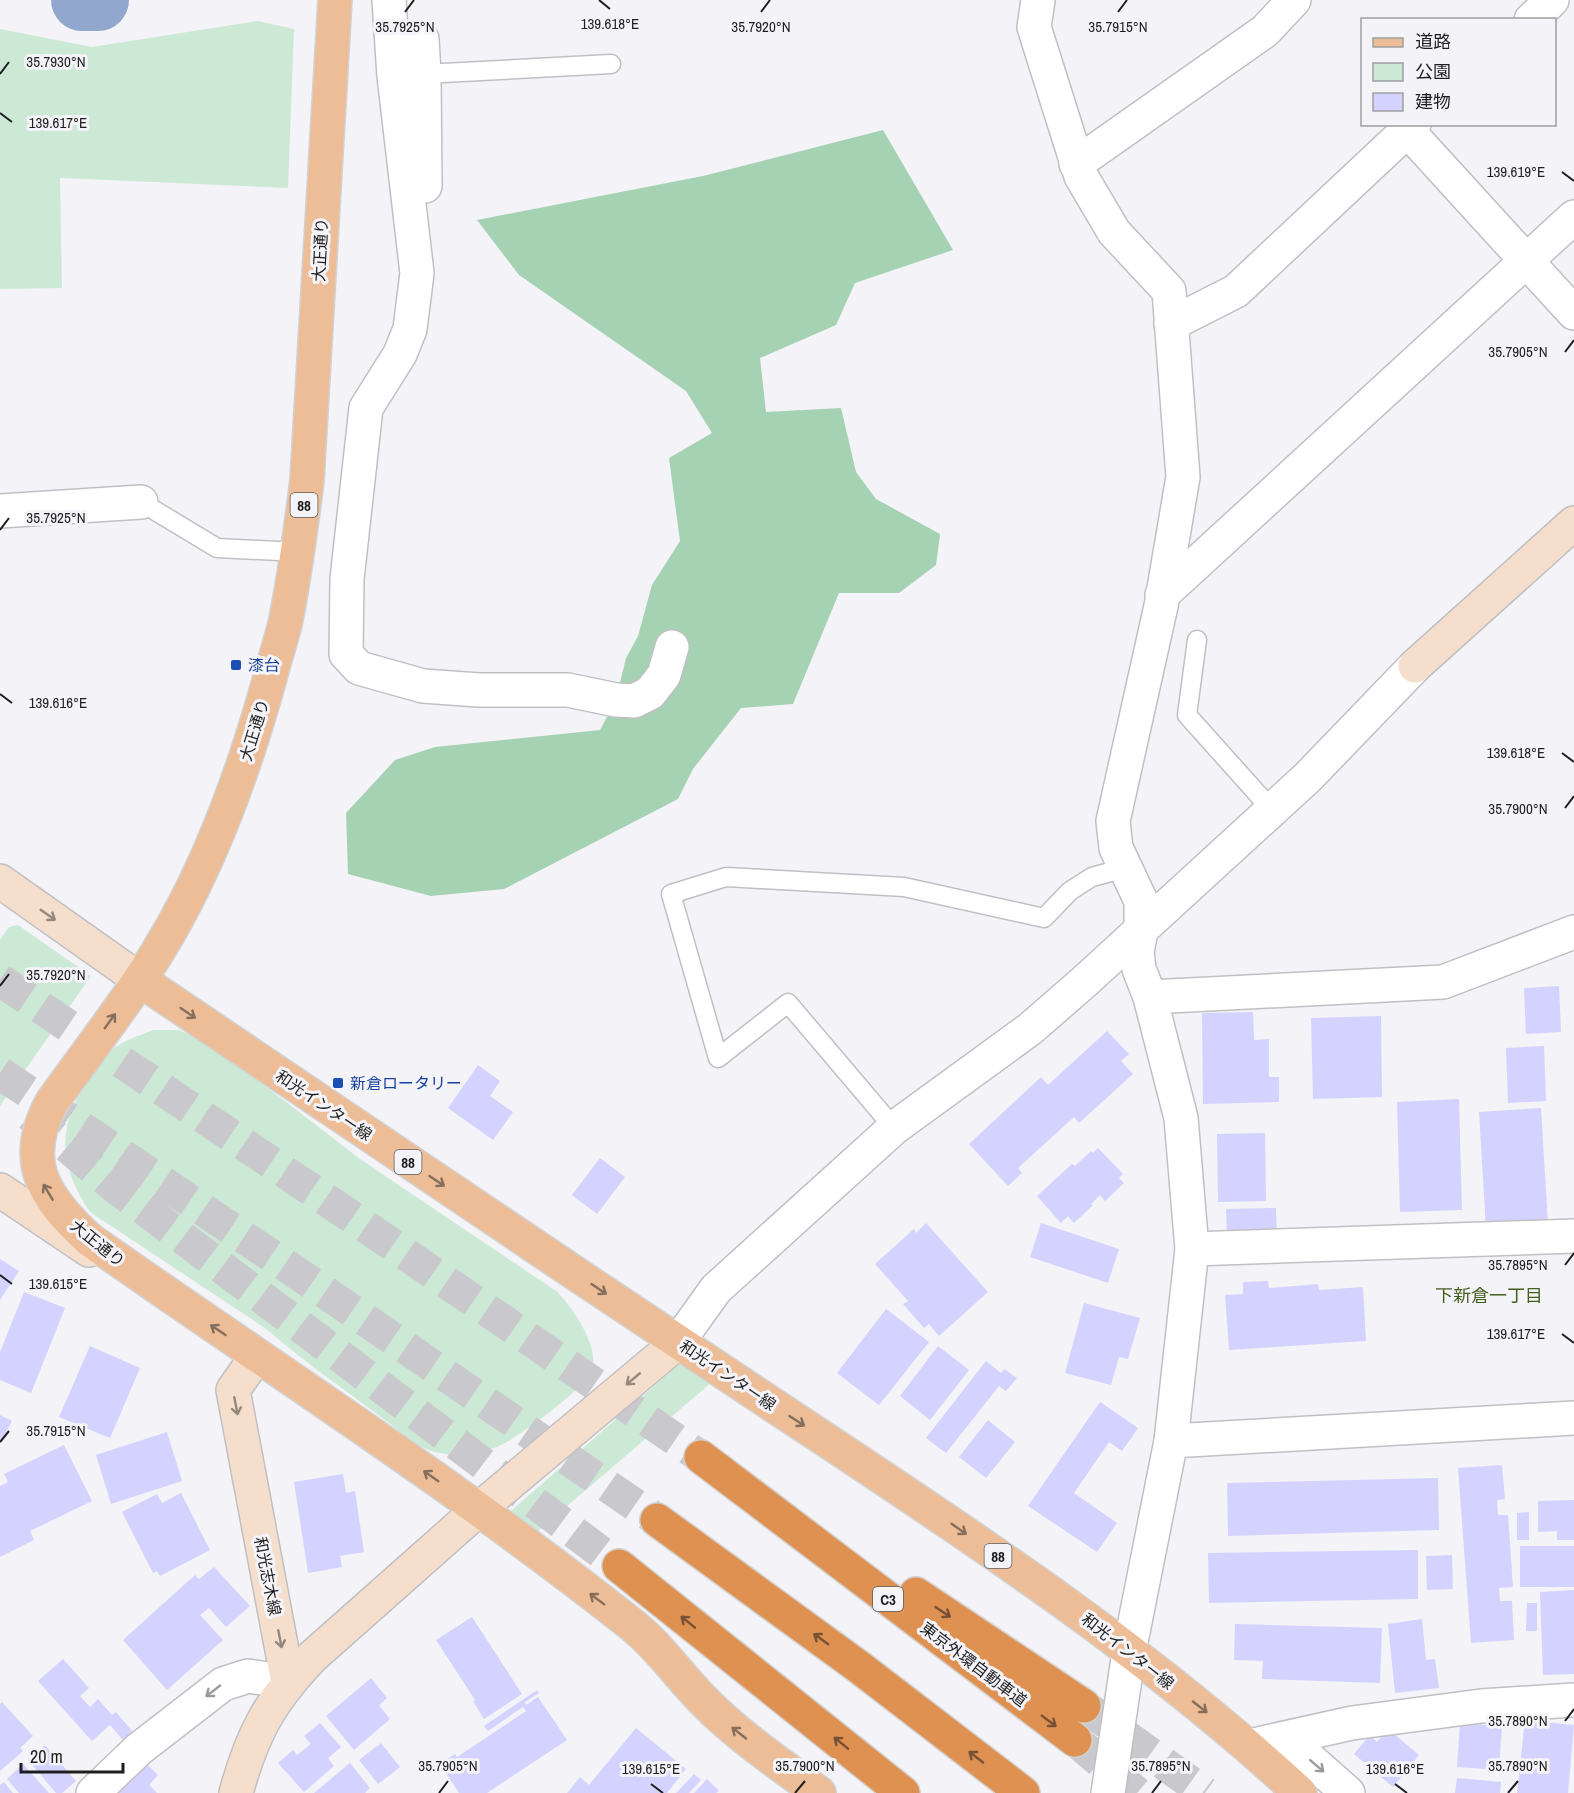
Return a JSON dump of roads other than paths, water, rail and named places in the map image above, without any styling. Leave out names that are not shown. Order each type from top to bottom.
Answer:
[{"type":"highway","name":"東京外環自動車道","points":[[701,1457],[1075,1740]]},
{"type":"highway","points":[[767,1507],[921,1597],[1084,1706]]},
{"type":"highway","points":[[657,1520],[859,1667],[1023,1793]]},
{"type":"highway","points":[[619,1566],[903,1793]]},
{"type":"main road","name":"大正通り","points":[[154,1285],[90,1240],[72,1224],[46,1190],[39,1174],[37,1158],[41,1121],[52,1102],[140,980],[174,923],[206,860],[255,735],[284,626],[298,552],[307,480],[335,0]]},
{"type":"main road","name":"和光インター線","points":[[140,980],[678,1342],[910,1495],[1084,1616],[1249,1746],[1300,1793]]},
{"type":"main road","name":"88","points":[[154,1285],[479,1509],[633,1626],[732,1729],[819,1793]]},
{"type":"street","points":[[389,0],[394,76],[417,273],[410,329],[400,354],[366,408],[347,579],[346,654],[359,668],[423,686],[479,690],[568,690],[616,700],[634,701],[650,693],[664,675],[672,647]]},
{"type":"street","points":[[1038,0],[1034,27],[1081,176],[1114,232],[1169,291],[1183,477],[1134,733],[1113,821],[1116,848],[1141,901],[1141,930],[1137,952],[1139,969],[1150,997],[1181,1118],[1192,1249],[1171,1441],[1130,1652],[1108,1793]]},
{"type":"street","points":[[1076,164],[1265,31],[1294,0]]},
{"type":"street","points":[[1533,18],[1552,0]]},
{"type":"street","points":[[412,232],[425,206],[422,39]]},
{"type":"street","points":[[1172,324],[1236,291],[1411,127],[1574,313]]},
{"type":"street","points":[[1162,595],[1574,217]]},
{"type":"street","points":[[0,511],[148,506]]},
{"type":"street","points":[[236,1793],[245,1761],[266,1713],[288,1682],[312,1657],[479,1509],[678,1342],[716,1289],[894,1128],[1030,1029],[1141,930],[1308,777],[1415,666],[1574,523]]},
{"type":"street","points":[[0,881],[140,980]]},
{"type":"street","points":[[1150,997],[1443,982],[1574,932]]},
{"type":"street","points":[[0,1190],[88,1250],[154,1285]]},
{"type":"street","points":[[1192,1249],[1574,1236]]},
{"type":"street","name":"和光志木線","points":[[257,1356],[233,1390],[288,1682]]},
{"type":"street","points":[[1171,1441],[1574,1418]]},
{"type":"street","points":[[93,1793],[139,1749],[223,1684],[249,1676],[288,1682]]},
{"type":"street","points":[[1249,1746],[1364,1722],[1481,1706],[1574,1700]]},
{"type":"street","points":[[1287,1739],[1348,1793]]},
{"type":"lane","points":[[424,74],[611,64]]},
{"type":"lane","points":[[148,506],[217,548],[298,552]]},
{"type":"lane","points":[[1197,640],[1187,715],[1272,810]]},
{"type":"lane","points":[[894,1128],[788,1003],[718,1058],[671,894],[726,877],[904,887],[1044,918],[1070,891],[1092,877],[1125,868]]},
{"type":"waterway","points":[[82,0],[98,0]]},
{"type":"tunnel","points":[[0,980],[343,1211],[701,1457]]},
{"type":"tunnel","points":[[0,1073],[657,1520]]},
{"type":"tunnel","points":[[30,1115],[115,1187],[619,1566]]},
{"type":"tunnel","points":[[1084,1706],[1205,1793]]},
{"type":"tunnel","points":[[1075,1740],[1137,1793]]},
{"type":"place","name":"漆台","points":[[236,665]]},
{"type":"place","name":"新倉ロータリー","points":[[338,1083]]},
{"type":"district","name":"下新倉一丁目","points":[[1489,1295]]}]
